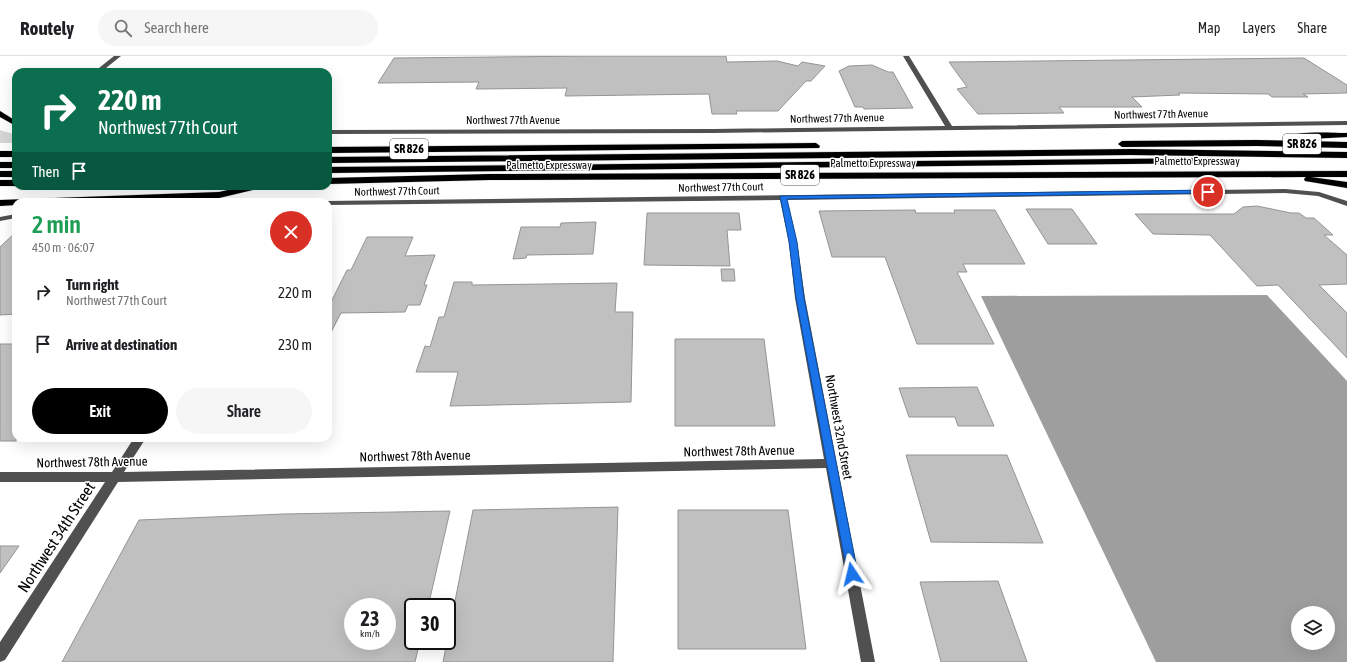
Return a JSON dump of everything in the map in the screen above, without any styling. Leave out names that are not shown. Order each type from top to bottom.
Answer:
[{"type":"highway","points":[[0,113],[12,122]]},
{"type":"highway","points":[[1256,143],[1309,136],[1347,135]]},
{"type":"highway","name":"Palmetto Expressway","points":[[332,150],[1256,143],[1347,145]]},
{"type":"highway","points":[[332,160],[1131,152],[1347,155]]},
{"type":"highway","points":[[0,154],[12,154]]},
{"type":"highway","points":[[332,170],[1126,161],[1347,163]]},
{"type":"highway","points":[[0,165],[12,165]]},
{"type":"highway","points":[[1271,173],[1347,185]]},
{"type":"highway","name":"Palmetto Expressway","points":[[332,181],[497,177],[1271,173],[1347,174]]},
{"type":"highway","points":[[0,174],[12,174]]},
{"type":"highway","points":[[0,183],[12,183]]},
{"type":"highway","points":[[120,198],[219,194],[238,190]]},
{"type":"highway","points":[[0,203],[12,202]]},
{"type":"street","points":[[102,68],[118,56]]},
{"type":"street","points":[[906,56],[950,128]]},
{"type":"street","name":"Northwest 77th Avenue","points":[[332,132],[950,128],[1347,123]]},
{"type":"street","name":"Northwest 77th Court","points":[[332,203],[1277,191],[1309,193],[1330,197],[1347,204]]},
{"type":"street","name":"Northwest 32nd Street","points":[[782,197],[793,242],[800,298],[868,662]]},
{"type":"street","points":[[0,219],[12,217]]},
{"type":"street","name":"Northwest 34th Street","points":[[0,655],[137,442]]},
{"type":"street","name":"Northwest 78th Avenue","points":[[0,477],[115,477],[831,463]]},
{"type":"shaded area","points":[[0,130],[12,134],[12,143],[0,143]]},
{"type":"shaded area","points":[[1267,295],[1347,381],[1347,662],[1156,662],[981,296]]},
{"type":"building","points":[[726,56],[727,62],[777,61],[798,66],[802,62],[825,66],[811,81],[806,81],[778,111],[736,111],[737,114],[712,114],[709,94],[565,96],[567,88],[476,89],[479,82],[378,83],[394,58]]},
{"type":"building","points":[[1304,58],[1347,85],[1347,93],[1303,94],[1308,97],[1272,97],[1268,94],[1178,93],[1180,95],[1132,97],[1142,107],[1059,107],[1064,113],[978,114],[957,89],[967,87],[949,62]]},
{"type":"building","points":[[872,65],[888,72],[893,72],[913,108],[864,109],[863,107],[855,107],[839,71],[849,66]]},
{"type":"building","points":[[1257,206],[1291,213],[1299,213],[1306,218],[1314,218],[1333,235],[1324,235],[1347,255],[1347,284],[1319,285],[1347,313],[1347,358],[1278,285],[1257,286],[1210,235],[1153,234],[1135,214],[1234,214],[1243,207]]},
{"type":"building","points":[[1026,209],[1072,209],[1097,244],[1048,244]]},
{"type":"building","points":[[915,210],[916,213],[955,213],[954,210],[995,210],[1025,264],[963,264],[967,272],[957,272],[994,344],[917,344],[885,257],[832,257],[819,211]]},
{"type":"building","points":[[647,213],[739,213],[741,230],[727,230],[730,266],[644,265]]},
{"type":"building","points":[[596,222],[593,254],[527,255],[526,258],[513,259],[521,227],[560,227],[561,223]]},
{"type":"building","points":[[12,236],[12,314],[0,315],[0,247]]},
{"type":"building","points":[[367,237],[413,237],[405,256],[435,255],[424,285],[427,285],[420,305],[408,305],[405,312],[341,313],[332,330],[332,300],[347,270],[351,270]]},
{"type":"building","points":[[721,269],[734,269],[735,281],[722,281]]},
{"type":"building","points":[[454,282],[472,282],[472,285],[617,283],[615,312],[633,312],[631,402],[450,406],[458,372],[416,372],[425,346],[430,347],[439,317],[444,317]]},
{"type":"building","points":[[675,339],[764,339],[775,426],[675,426]]},
{"type":"building","points":[[0,344],[12,344],[12,441],[0,441]]},
{"type":"building","points":[[977,387],[994,426],[958,426],[955,417],[909,417],[899,388]]},
{"type":"building","points":[[906,455],[1007,455],[1043,543],[931,542]]},
{"type":"building","points":[[618,507],[613,662],[443,662],[445,650],[456,650],[456,598],[473,510]]},
{"type":"building","points":[[678,510],[788,510],[806,649],[678,649]]},
{"type":"building","points":[[450,511],[430,598],[404,598],[404,650],[418,650],[415,662],[62,662],[139,520],[284,514]]},
{"type":"building","points":[[0,546],[19,546],[0,573]]},
{"type":"building","points":[[998,581],[1027,662],[941,662],[920,582]]},
{"type":"route","points":[[852,574],[814,364],[800,298],[793,242],[782,197],[1208,192]]}]
